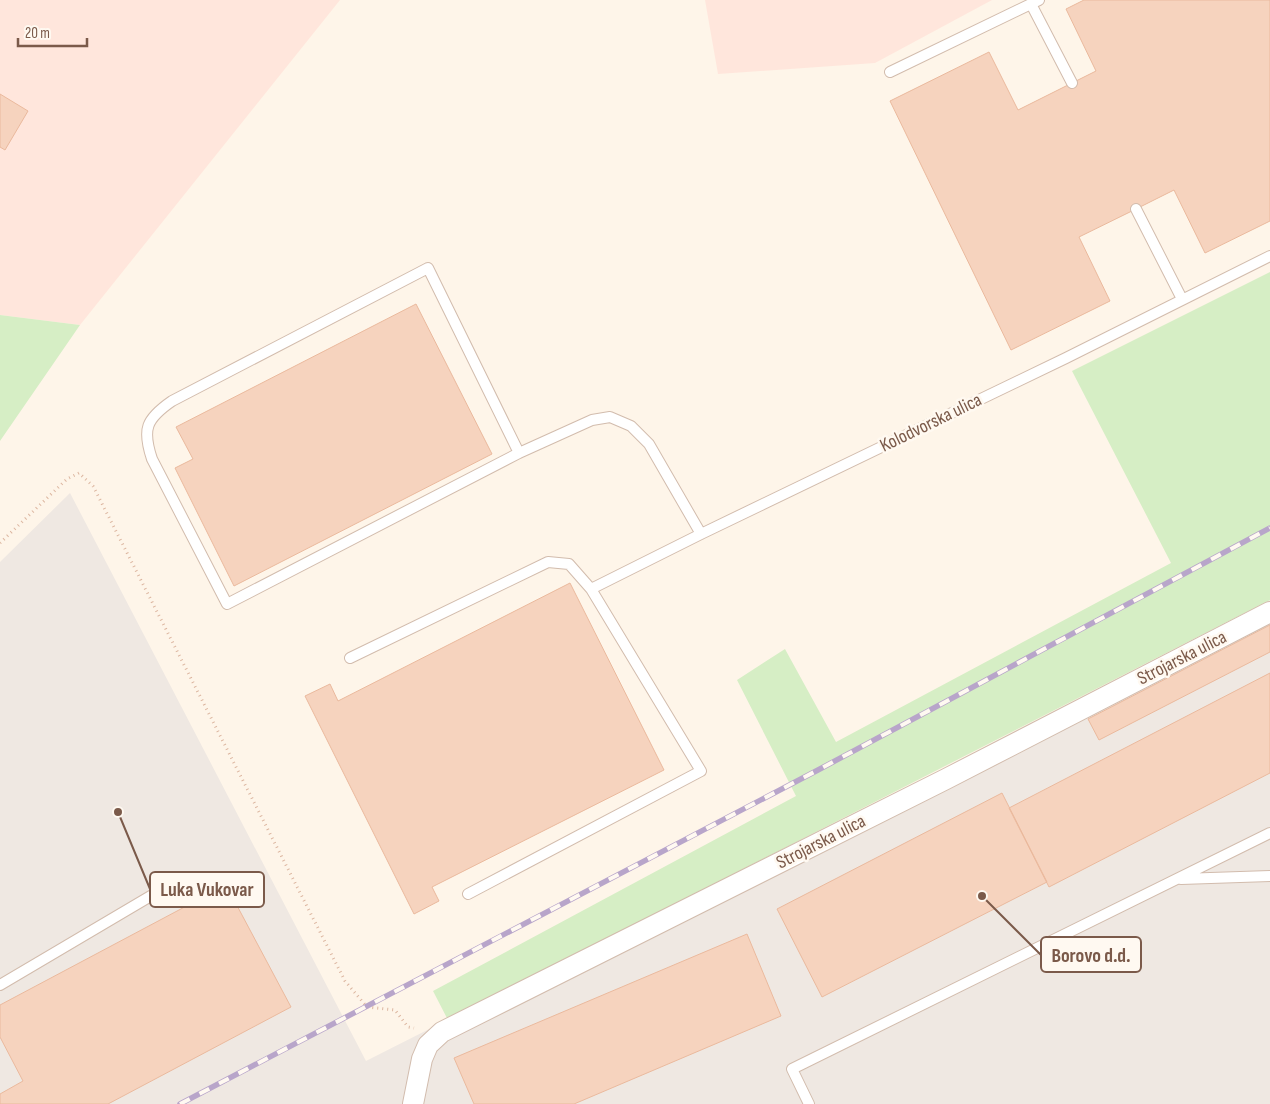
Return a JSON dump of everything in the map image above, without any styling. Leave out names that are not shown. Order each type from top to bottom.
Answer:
[{"type":"street","name":"Strojarska ulica","points":[[413,1104],[422,1059],[428,1045],[442,1032],[954,774],[1270,612]]},
{"type":"lane","points":[[890,72],[1035,2],[1072,83]]},
{"type":"lane","points":[[1136,209],[1182,298]]},
{"type":"lane","name":"Kolodvorska ulica","points":[[591,589],[1066,358],[1182,298],[1270,256]]},
{"type":"lane","points":[[519,453],[428,268],[172,400],[158,411],[147,425],[147,443],[152,460],[228,604],[519,453],[592,420],[610,417],[631,426],[649,444],[701,534]]},
{"type":"lane","points":[[350,658],[548,562],[569,564],[591,589],[701,771],[468,894]]},
{"type":"lane","points":[[810,1104],[792,1069],[1270,833]]},
{"type":"lane","points":[[1177,879],[1270,876]]},
{"type":"lane","points":[[0,984],[171,884]]},
{"type":"path","points":[[0,543],[67,479],[79,473],[93,486],[345,981],[367,1006],[394,1010],[408,1027],[442,1032]]},
{"type":"shaded area","points":[[0,0],[340,0],[80,325],[0,315]]},
{"type":"shaded area","points":[[705,0],[992,0],[875,63],[718,74]]},
{"type":"shaded area","points":[[70,493],[366,1061],[939,771],[1270,600],[1270,1104],[0,1104],[0,562]]},
{"type":"green space","points":[[1270,272],[1270,600],[448,1020],[433,991],[796,796],[737,680],[785,649],[836,742],[1171,563],[1072,371]]},
{"type":"green space","points":[[0,315],[80,325],[0,441]]},
{"type":"building","points":[[1084,0],[1270,0],[1270,221],[1205,253],[1174,190],[1079,237],[1110,301],[1011,350],[890,101],[989,52],[1018,110],[1096,71],[1066,9]]},
{"type":"building","points":[[0,94],[28,111],[5,150],[0,147]]},
{"type":"building","points":[[416,304],[492,454],[234,586],[175,468],[193,459],[176,427]]},
{"type":"building","points":[[570,583],[664,770],[432,887],[439,901],[414,914],[305,696],[330,684],[338,701]]},
{"type":"building","points":[[1270,625],[1270,652],[1099,740],[1088,719]]},
{"type":"building","points":[[1270,673],[1270,773],[1049,887],[1009,808]]},
{"type":"building","points":[[1002,793],[1047,882],[822,997],[777,909]]},
{"type":"building","points":[[226,885],[291,1007],[108,1104],[0,1104],[0,1094],[23,1081],[0,1037],[0,1005]]},
{"type":"building","points":[[747,934],[781,1016],[574,1104],[474,1104],[454,1058]]},
{"type":"railway","points":[[180,1104],[818,770],[1270,528]]},
{"type":"place","name":"Luka Vukovar","points":[[118,812]]},
{"type":"place","name":"Borovo d.d.","points":[[982,896]]}]
